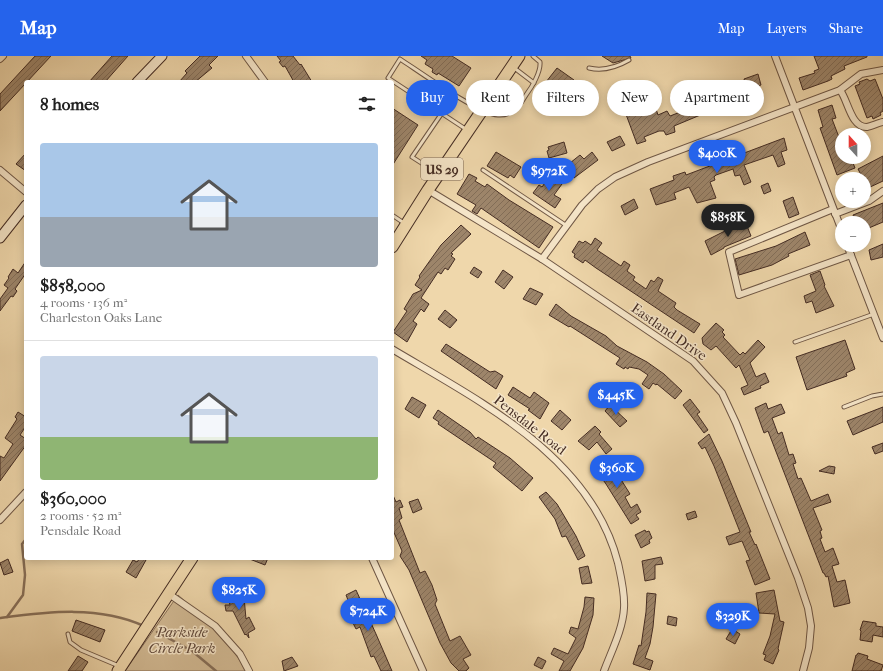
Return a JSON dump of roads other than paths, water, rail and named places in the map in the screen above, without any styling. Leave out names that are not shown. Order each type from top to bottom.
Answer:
[{"type":"highway","name":"US 29","points":[[503,80],[519,56]]},
{"type":"highway","name":"US 29","points":[[394,243],[428,190],[479,116]]},
{"type":"highway","points":[[119,669],[191,560]]},
{"type":"main road","points":[[139,80],[162,56]]},
{"type":"main road","points":[[0,238],[24,208]]},
{"type":"street","points":[[0,59],[3,56]]},
{"type":"street","points":[[246,56],[264,80]]},
{"type":"street","points":[[775,56],[836,216]]},
{"type":"street","points":[[542,259],[598,189],[615,177],[648,162],[840,90],[861,74],[883,70]]},
{"type":"street","points":[[840,90],[845,96],[854,120],[860,125],[867,127],[883,122]]},
{"type":"street","points":[[0,170],[24,190]]},
{"type":"street","name":"Eastland Drive","points":[[428,190],[542,259],[693,361],[722,392],[736,423],[798,578],[808,608],[811,626],[809,648],[802,671]]},
{"type":"street","points":[[851,255],[739,295],[729,252],[834,212],[869,201],[883,191]]},
{"type":"street","points":[[850,252],[883,338]]},
{"type":"street","name":"Pensdale Road","points":[[394,349],[491,408],[536,443],[562,466],[580,487],[596,511],[614,548],[622,580],[624,608],[617,636],[604,671]]},
{"type":"street","points":[[0,520],[24,494]]},
{"type":"street","points":[[373,560],[423,671]]},
{"type":"street","points":[[169,594],[216,626],[240,654],[249,671]]},
{"type":"lane","points":[[533,56],[540,62],[535,80]]},
{"type":"lane","points":[[391,80],[388,78],[400,59],[432,80]]},
{"type":"lane","points":[[589,68],[606,68],[620,65],[629,60]]},
{"type":"lane","points":[[512,66],[532,81]]},
{"type":"lane","points":[[394,82],[406,90]]},
{"type":"lane","points":[[524,99],[532,86]]},
{"type":"lane","points":[[439,174],[412,157],[440,116]]},
{"type":"lane","points":[[446,116],[469,131]]},
{"type":"lane","points":[[483,170],[567,226]]},
{"type":"lane","points":[[394,216],[406,224]]},
{"type":"lane","points":[[795,342],[874,314]]},
{"type":"lane","points":[[844,407],[872,396],[883,394]]},
{"type":"lane","points":[[68,634],[70,642],[80,650],[119,669]]},
{"type":"waterway","points":[[7,617],[23,595],[25,575],[22,544],[24,542]]},
{"type":"waterway","points":[[0,618],[54,612],[73,612],[109,615],[127,619],[144,626]]},
{"type":"waterway","points":[[157,632],[192,651],[216,671]]},
{"type":"park label","name":"Parkside Circle Park","points":[[182,640]]}]
